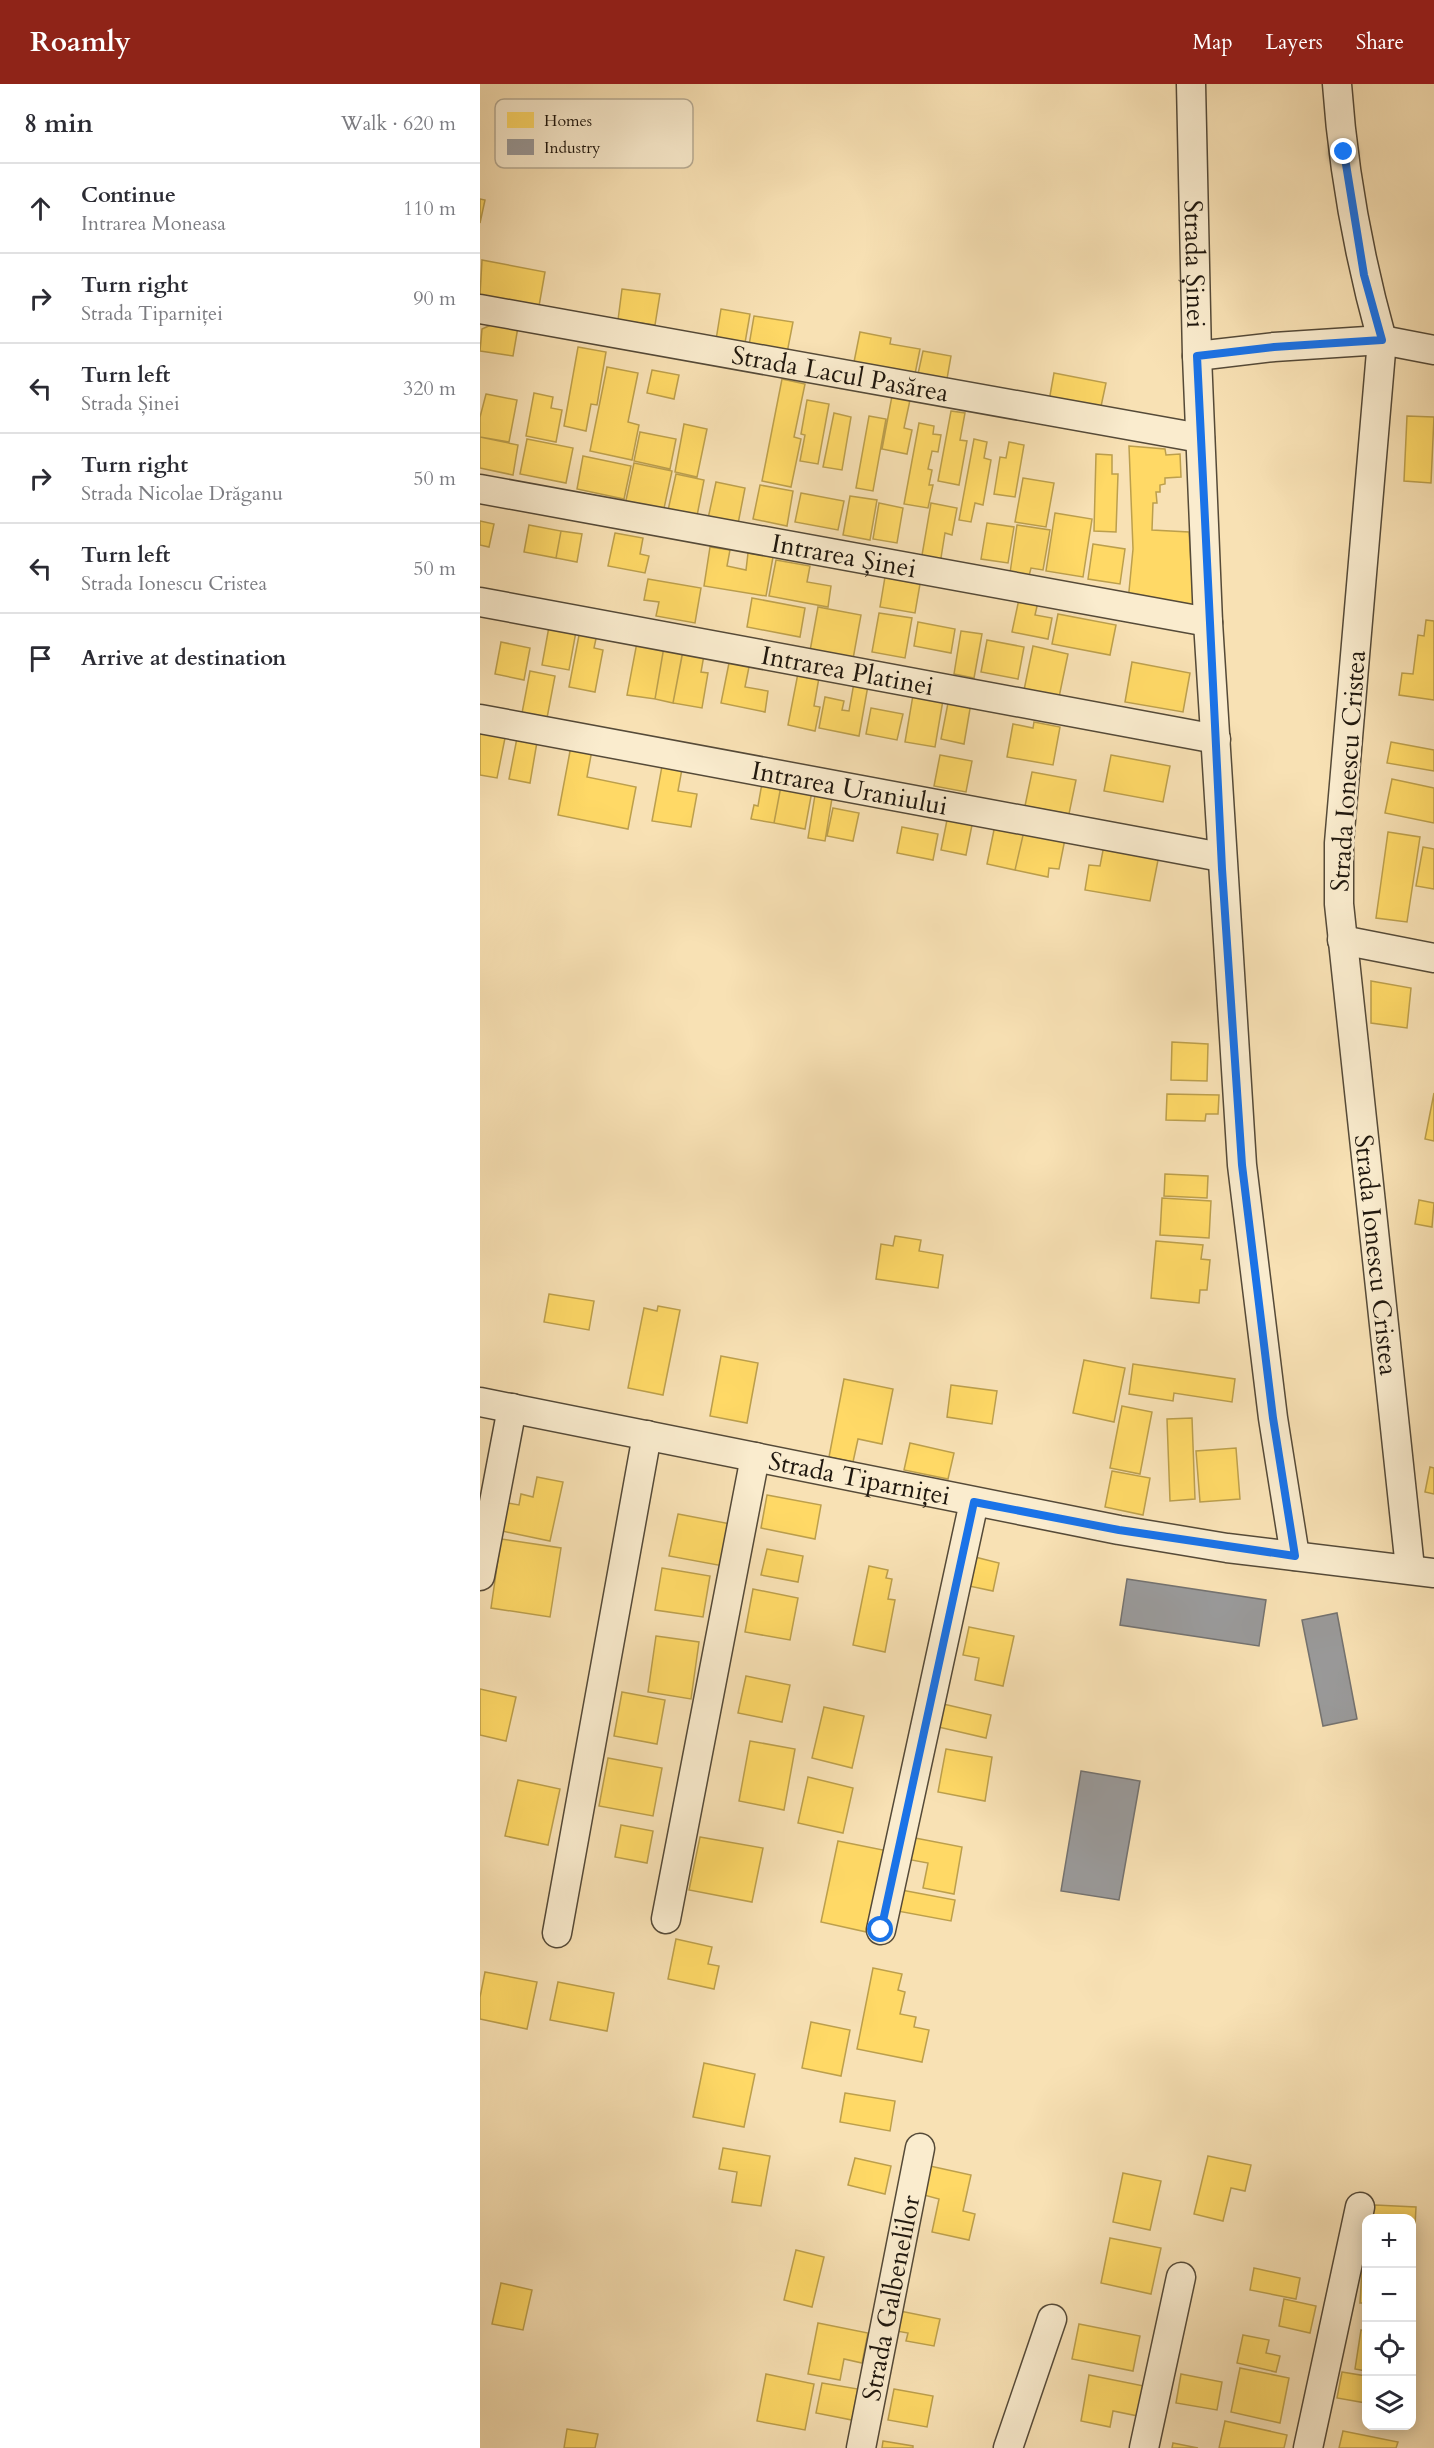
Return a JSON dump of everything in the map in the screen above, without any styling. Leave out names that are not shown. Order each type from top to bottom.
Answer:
[{"type":"street","name":"Strada Șinei","points":[[1191,84],[1197,356],[1208,622],[1242,1165],[1273,1418],[1295,1556]]},
{"type":"street","name":"Strada Ionescu Cristea","points":[[1337,84],[1352,210],[1364,275],[1382,340],[1338,877],[1342,940],[1422,1571]]},
{"type":"street","name":"Strada Lacul Pasărea","points":[[480,309],[1200,438]]},
{"type":"street","points":[[1197,356],[1274,347],[1382,340],[1434,350]]},
{"type":"street","name":"Intrarea Șinei","points":[[480,489],[1208,622]]},
{"type":"street","name":"Intrarea Platinei","points":[[480,602],[1216,739]]},
{"type":"street","name":"Intrarea Uraniului","points":[[480,719],[1221,858]]},
{"type":"street","points":[[1342,940],[1434,958]]},
{"type":"street","name":"Strada Tiparniței","points":[[480,1402],[1119,1530],[1295,1556],[1422,1571]]},
{"type":"street","points":[[480,1576],[512,1408]]},
{"type":"street","points":[[557,1933],[647,1435]]},
{"type":"street","name":"Strada Tiparniței","points":[[666,1919],[755,1457]]},
{"type":"street","points":[[881,1930],[974,1502]]},
{"type":"street","name":"Strada Galbenelilor","points":[[861,2448],[920,2148]]},
{"type":"street","points":[[1308,2448],[1360,2207]]},
{"type":"street","points":[[1144,2448],[1181,2277]]},
{"type":"street","points":[[1008,2448],[1052,2319]]},
{"type":"building: Homes","points":[[480,199],[485,200],[480,223]]},
{"type":"building: Homes","points":[[482,260],[545,272],[539,306],[480,295]]},
{"type":"building: Homes","points":[[622,289],[660,294],[655,325],[618,320]]},
{"type":"building: Homes","points":[[721,309],[750,314],[745,343],[715,346]]},
{"type":"building: Homes","points":[[754,316],[793,322],[787,353],[748,351]]},
{"type":"building: Homes","points":[[495,323],[518,327],[513,356],[480,351],[482,329]]},
{"type":"building: Homes","points":[[860,332],[891,338],[890,344],[920,349],[915,374],[854,362]]},
{"type":"building: Homes","points":[[578,347],[606,352],[597,405],[591,404],[586,431],[564,426]]},
{"type":"building: Homes","points":[[923,351],[951,356],[947,379],[918,374]]},
{"type":"building: Homes","points":[[607,367],[638,373],[628,422],[639,425],[632,460],[590,451]]},
{"type":"building: Homes","points":[[652,370],[679,375],[674,399],[647,393]]},
{"type":"building: Homes","points":[[1054,373],[1106,383],[1100,411],[1049,401]]},
{"type":"building: Homes","points":[[782,379],[805,384],[794,437],[801,439],[791,487],[762,481]]},
{"type":"building: Homes","points":[[534,393],[553,397],[551,408],[562,410],[556,442],[526,436]]},
{"type":"building: Homes","points":[[486,394],[517,400],[509,442],[480,437],[480,417]]},
{"type":"building: Homes","points":[[892,396],[910,400],[904,428],[912,430],[907,454],[882,449]]},
{"type":"building: Homes","points":[[807,400],[829,404],[818,464],[800,461],[805,435],[801,434]]},
{"type":"building: Homes","points":[[951,411],[965,413],[960,440],[967,441],[959,485],[938,481]]},
{"type":"building: Homes","points":[[834,413],[851,417],[842,470],[823,467]]},
{"type":"building: Homes","points":[[869,416],[886,419],[873,491],[856,488]]},
{"type":"building: Homes","points":[[1407,416],[1434,417],[1431,483],[1404,481]]},
{"type":"building: Homes","points":[[919,423],[934,426],[933,434],[941,435],[938,452],[932,451],[928,469],[932,470],[929,485],[933,485],[928,508],[904,504]]},
{"type":"building: Homes","points":[[684,424],[707,429],[697,477],[675,472]]},
{"type":"building: Homes","points":[[640,432],[676,439],[670,469],[634,461]]},
{"type":"building: Homes","points":[[480,437],[518,445],[513,475],[480,468]]},
{"type":"building: Homes","points":[[527,439],[573,448],[566,483],[520,474]]},
{"type":"building: Homes","points":[[974,439],[987,442],[984,458],[991,460],[983,505],[975,503],[971,522],[959,520]]},
{"type":"building: Homes","points":[[1009,442],[1024,445],[1015,497],[994,494],[1000,457],[1006,458]]},
{"type":"building: Homes","points":[[1129,446],[1165,449],[1166,455],[1180,454],[1181,477],[1165,478],[1165,484],[1160,485],[1160,492],[1156,492],[1157,503],[1153,503],[1152,530],[1189,532],[1194,613],[1128,602],[1133,549]]},
{"type":"building: Homes","points":[[1096,454],[1112,455],[1112,474],[1118,474],[1116,532],[1094,531]]},
{"type":"building: Homes","points":[[583,456],[631,466],[624,499],[577,489]]},
{"type":"building: Homes","points":[[634,463],[672,471],[663,513],[625,505]]},
{"type":"building: Homes","points":[[676,474],[704,480],[696,521],[667,515]]},
{"type":"building: Homes","points":[[1023,478],[1054,483],[1046,527],[1015,522]]},
{"type":"building: Homes","points":[[716,482],[745,488],[737,529],[707,523]]},
{"type":"building: Homes","points":[[760,485],[793,491],[787,526],[753,519]]},
{"type":"building: Homes","points":[[801,493],[844,501],[838,530],[795,522]]},
{"type":"building: Homes","points":[[850,496],[877,500],[870,540],[843,535]]},
{"type":"building: Homes","points":[[879,503],[903,508],[897,543],[873,539]]},
{"type":"building: Homes","points":[[931,503],[957,508],[952,535],[945,533],[940,564],[921,561]]},
{"type":"building: Homes","points":[[1055,513],[1092,519],[1083,577],[1046,571]]},
{"type":"building: Homes","points":[[480,521],[494,524],[489,547],[480,545]]},
{"type":"building: Homes","points":[[987,523],[1014,527],[1008,563],[981,559]]},
{"type":"building: Homes","points":[[529,525],[561,531],[556,558],[524,552]]},
{"type":"building: Homes","points":[[1017,525],[1050,530],[1043,570],[1031,568],[1029,576],[1010,573]]},
{"type":"building: Homes","points":[[561,531],[582,534],[577,562],[556,558]]},
{"type":"building: Homes","points":[[615,533],[643,538],[640,554],[649,556],[645,573],[608,566]]},
{"type":"building: Homes","points":[[1093,544],[1125,549],[1120,584],[1088,579]]},
{"type":"building: Homes","points":[[710,547],[730,550],[727,566],[746,570],[748,553],[773,557],[766,596],[704,586]]},
{"type":"building: Homes","points":[[776,560],[810,566],[807,582],[831,586],[828,607],[769,596]]},
{"type":"building: Homes","points":[[885,577],[920,584],[915,613],[880,607]]},
{"type":"building: Homes","points":[[648,579],[701,588],[695,623],[656,616],[659,602],[644,600]]},
{"type":"building: Homes","points":[[752,598],[805,608],[800,637],[747,627]]},
{"type":"building: Homes","points":[[1019,599],[1038,602],[1035,615],[1052,618],[1048,639],[1012,632]]},
{"type":"building: Homes","points":[[818,607],[861,615],[853,659],[810,651]]},
{"type":"building: Homes","points":[[879,613],[912,618],[905,658],[872,652]]},
{"type":"building: Homes","points":[[1058,614],[1116,625],[1110,655],[1052,644]]},
{"type":"building: Homes","points":[[1426,620],[1434,621],[1434,700],[1399,695],[1402,673],[1413,674],[1418,635],[1424,636]]},
{"type":"building: Homes","points":[[550,621],[577,626],[569,670],[542,665]]},
{"type":"building: Homes","points":[[918,622],[955,629],[951,653],[914,646]]},
{"type":"building: Homes","points":[[580,630],[597,634],[594,648],[603,650],[595,692],[569,687]]},
{"type":"building: Homes","points":[[961,631],[982,634],[974,678],[954,674]]},
{"type":"building: Homes","points":[[638,637],[665,641],[655,699],[627,695]]},
{"type":"building: Homes","points":[[987,640],[1024,647],[1018,679],[981,672]]},
{"type":"building: Homes","points":[[665,641],[684,645],[673,703],[655,699]]},
{"type":"building: Homes","points":[[501,642],[530,648],[524,680],[495,674]]},
{"type":"building: Homes","points":[[1033,646],[1068,654],[1058,702],[1023,695]]},
{"type":"building: Homes","points":[[683,651],[704,655],[701,672],[708,673],[702,708],[673,703]]},
{"type":"building: Homes","points":[[730,658],[750,662],[745,687],[768,691],[765,712],[721,703]]},
{"type":"building: Homes","points":[[1132,662],[1190,673],[1183,712],[1125,702]]},
{"type":"building: Homes","points":[[799,668],[820,672],[814,706],[820,707],[815,731],[788,725]]},
{"type":"building: Homes","points":[[530,671],[555,676],[547,718],[522,713]]},
{"type":"building: Homes","points":[[855,677],[869,680],[859,736],[819,728],[825,697],[844,701],[842,710],[849,711]]},
{"type":"building: Homes","points":[[913,695],[943,700],[935,747],[905,742]]},
{"type":"building: Homes","points":[[949,698],[971,703],[964,744],[941,739]]},
{"type":"building: Homes","points":[[871,708],[903,714],[897,740],[866,734]]},
{"type":"building: Homes","points":[[1034,722],[1060,727],[1053,765],[1007,757],[1013,724],[1033,728]]},
{"type":"building: Homes","points":[[480,733],[505,738],[497,778],[480,775]]},
{"type":"building: Homes","points":[[517,738],[537,742],[530,783],[509,779]]},
{"type":"building: Homes","points":[[1391,742],[1434,750],[1434,771],[1387,763]]},
{"type":"building: Homes","points":[[571,746],[592,750],[587,777],[636,787],[628,829],[558,815]]},
{"type":"building: Homes","points":[[940,755],[972,761],[966,792],[934,786]]},
{"type":"building: Homes","points":[[1111,755],[1170,766],[1163,802],[1104,791]]},
{"type":"building: Homes","points":[[662,766],[682,769],[678,791],[697,794],[691,827],[652,821]]},
{"type":"building: Homes","points":[[1032,772],[1076,780],[1069,814],[1025,806]]},
{"type":"building: Homes","points":[[1392,779],[1434,788],[1434,823],[1385,813]]},
{"type":"building: Homes","points":[[762,783],[781,786],[774,823],[751,819],[754,805],[758,806]]},
{"type":"building: Homes","points":[[781,786],[812,791],[805,829],[774,823]]},
{"type":"building: Homes","points":[[816,789],[833,792],[825,841],[808,838]]},
{"type":"building: Homes","points":[[833,808],[859,813],[853,841],[827,836]]},
{"type":"building: Homes","points":[[948,815],[973,820],[966,855],[941,850]]},
{"type":"building: Homes","points":[[995,825],[1024,831],[1015,870],[987,864]]},
{"type":"building: Homes","points":[[902,827],[938,834],[933,860],[897,853]]},
{"type":"building: Homes","points":[[1024,831],[1065,839],[1059,869],[1049,868],[1048,877],[1015,870]]},
{"type":"building: Homes","points":[[1388,832],[1420,837],[1407,922],[1376,918]]},
{"type":"building: Homes","points":[[1104,845],[1159,855],[1150,901],[1085,890],[1089,865],[1100,866]]},
{"type":"building: Homes","points":[[1423,847],[1434,849],[1434,889],[1416,886]]},
{"type":"building: Homes","points":[[1371,981],[1411,988],[1407,1028],[1371,1023]]},
{"type":"building: Homes","points":[[1172,1042],[1208,1044],[1207,1081],[1171,1080]]},
{"type":"building: Homes","points":[[1434,1093],[1434,1141],[1425,1139]]},
{"type":"building: Homes","points":[[1167,1094],[1219,1095],[1218,1114],[1206,1114],[1205,1121],[1166,1120]]},
{"type":"building: Homes","points":[[1165,1174],[1208,1176],[1207,1198],[1164,1196]]},
{"type":"building: Homes","points":[[1162,1198],[1211,1201],[1209,1238],[1160,1235]]},
{"type":"building: Homes","points":[[1419,1200],[1434,1203],[1432,1227],[1415,1224]]},
{"type":"building: Homes","points":[[895,1236],[921,1240],[919,1251],[943,1255],[938,1288],[876,1279],[881,1244],[893,1246]]},
{"type":"building: Homes","points":[[1156,1241],[1203,1245],[1201,1259],[1210,1260],[1207,1290],[1200,1290],[1199,1303],[1151,1298]]},
{"type":"building: Homes","points":[[549,1294],[594,1301],[589,1330],[544,1322]]},
{"type":"building: Homes","points":[[658,1306],[680,1310],[663,1395],[628,1388],[644,1308],[657,1311]]},
{"type":"building: Homes","points":[[721,1356],[758,1363],[747,1423],[710,1416]]},
{"type":"building: Homes","points":[[1084,1360],[1125,1368],[1114,1422],[1073,1413]]},
{"type":"building: Homes","points":[[1133,1364],[1235,1379],[1232,1402],[1174,1393],[1173,1401],[1129,1394]]},
{"type":"building: Homes","points":[[844,1379],[893,1389],[882,1444],[858,1439],[853,1462],[829,1457]]},
{"type":"building: Homes","points":[[951,1385],[997,1391],[992,1424],[947,1417]]},
{"type":"building: Homes","points":[[1122,1406],[1152,1412],[1140,1474],[1110,1468]]},
{"type":"building: Homes","points":[[1192,1418],[1195,1499],[1170,1501],[1167,1419]]},
{"type":"building: Homes","points":[[910,1443],[954,1453],[948,1479],[904,1470]]},
{"type":"building: Homes","points":[[1236,1448],[1240,1499],[1200,1502],[1196,1451]]},
{"type":"building: Homes","points":[[1430,1467],[1434,1468],[1434,1494],[1425,1492]]},
{"type":"building: Homes","points":[[1112,1471],[1150,1478],[1143,1515],[1105,1507]]},
{"type":"building: Homes","points":[[537,1477],[563,1482],[550,1541],[502,1531],[508,1503],[519,1505],[521,1494],[533,1497]]},
{"type":"building: Homes","points":[[767,1495],[821,1505],[815,1539],[761,1528]]},
{"type":"building: Homes","points":[[678,1514],[731,1524],[723,1566],[669,1556]]},
{"type":"building: Homes","points":[[501,1539],[561,1548],[550,1617],[491,1608]]},
{"type":"building: Homes","points":[[767,1549],[803,1556],[798,1582],[761,1575]]},
{"type":"building: Homes","points":[[975,1557],[999,1563],[993,1591],[969,1586]]},
{"type":"building: Homes","points":[[869,1566],[888,1570],[886,1578],[892,1579],[888,1599],[895,1600],[885,1652],[853,1645]]},
{"type":"building: Homes","points":[[662,1568],[710,1576],[703,1617],[655,1610]]},
{"type":"building: Homes","points":[[753,1589],[798,1598],[790,1640],[745,1632]]},
{"type":"building: Homes","points":[[969,1627],[1014,1636],[1003,1686],[975,1680],[979,1658],[963,1655]]},
{"type":"building: Homes","points":[[656,1636],[699,1642],[691,1699],[648,1692]]},
{"type":"building: Homes","points":[[746,1676],[790,1685],[782,1722],[738,1713]]},
{"type":"building: Homes","points":[[480,1689],[516,1697],[506,1741],[480,1735]]},
{"type":"building: Homes","points":[[622,1692],[665,1700],[657,1744],[614,1736]]},
{"type":"building: Homes","points":[[939,1703],[991,1715],[986,1738],[934,1726]]},
{"type":"building: Homes","points":[[824,1707],[864,1716],[852,1768],[812,1758]]},
{"type":"building: Homes","points":[[750,1741],[795,1749],[784,1810],[739,1801]]},
{"type":"building: Homes","points":[[946,1749],[992,1757],[985,1801],[938,1792]]},
{"type":"building: Homes","points":[[608,1758],[662,1768],[653,1816],[599,1806]]},
{"type":"building: Homes","points":[[808,1777],[853,1788],[843,1833],[798,1823]]},
{"type":"building: Homes","points":[[518,1780],[560,1789],[548,1845],[505,1836]]},
{"type":"building: Homes","points":[[621,1825],[653,1831],[647,1863],[615,1857]]},
{"type":"building: Homes","points":[[700,1837],[763,1848],[752,1902],[689,1890]]},
{"type":"building: Homes","points":[[910,1837],[962,1847],[954,1894],[923,1888],[928,1863],[906,1859]]},
{"type":"building: Homes","points":[[838,1841],[888,1851],[871,1933],[821,1922]]},
{"type":"building: Homes","points":[[896,1889],[955,1900],[951,1921],[892,1910]]},
{"type":"building: Homes","points":[[676,1939],[712,1947],[708,1964],[719,1966],[714,1989],[668,1979]]},
{"type":"building: Homes","points":[[873,1968],[902,1974],[898,1990],[905,1992],[900,2014],[916,2017],[914,2027],[929,2030],[922,2062],[857,2049]]},
{"type":"building: Homes","points":[[485,1972],[537,1982],[527,2029],[480,2019],[480,1997]]},
{"type":"building: Homes","points":[[558,1982],[614,1993],[607,2031],[550,2020]]},
{"type":"building: Homes","points":[[811,2022],[850,2030],[841,2076],[802,2068]]},
{"type":"building: Homes","points":[[704,2063],[755,2074],[744,2127],[693,2117]]},
{"type":"building: Homes","points":[[845,2093],[895,2101],[890,2131],[840,2122]]},
{"type":"building: Homes","points":[[723,2148],[770,2156],[761,2206],[732,2202],[737,2172],[719,2169]]},
{"type":"building: Homes","points":[[1208,2156],[1251,2165],[1245,2191],[1231,2188],[1223,2221],[1194,2214]]},
{"type":"building: Homes","points":[[855,2158],[891,2166],[885,2194],[848,2185]]},
{"type":"building: Homes","points":[[930,2166],[971,2175],[963,2211],[975,2214],[969,2240],[932,2232],[939,2199],[924,2195]]},
{"type":"building: Homes","points":[[1123,2173],[1161,2181],[1150,2230],[1113,2222]]},
{"type":"building: Homes","points":[[1375,2205],[1416,2207],[1416,2214],[1369,2214]]},
{"type":"building: Homes","points":[[1110,2238],[1161,2248],[1151,2294],[1101,2283]]},
{"type":"building: Homes","points":[[796,2250],[824,2257],[812,2307],[784,2300]]},
{"type":"building: Homes","points":[[1254,2268],[1300,2278],[1296,2299],[1250,2290]]},
{"type":"building: Homes","points":[[1362,2268],[1362,2303],[1360,2303]]},
{"type":"building: Homes","points":[[501,2283],[532,2290],[523,2330],[492,2324]]},
{"type":"building: Homes","points":[[1284,2299],[1316,2306],[1310,2333],[1279,2326]]},
{"type":"building: Homes","points":[[895,2310],[940,2319],[934,2346],[906,2341],[908,2333],[891,2330]]},
{"type":"building: Homes","points":[[818,2323],[868,2333],[862,2363],[844,2359],[840,2380],[808,2374]]},
{"type":"building: Homes","points":[[1079,2324],[1140,2336],[1133,2371],[1072,2359]]},
{"type":"building: Homes","points":[[1361,2330],[1362,2370],[1355,2369]]},
{"type":"building: Homes","points":[[1243,2335],[1269,2340],[1266,2353],[1280,2356],[1276,2372],[1237,2363]]},
{"type":"building: Homes","points":[[1240,2368],[1289,2378],[1280,2423],[1231,2412]]},
{"type":"building: Homes","points":[[1342,2372],[1362,2375],[1362,2402],[1337,2398]]},
{"type":"building: Homes","points":[[766,2374],[814,2384],[805,2430],[757,2421]]},
{"type":"building: Homes","points":[[1181,2374],[1222,2382],[1217,2410],[1176,2403]]},
{"type":"building: Homes","points":[[1089,2375],[1144,2386],[1138,2416],[1113,2411],[1110,2427],[1081,2421]]},
{"type":"building: Homes","points":[[822,2383],[858,2389],[852,2420],[816,2413]]},
{"type":"building: Homes","points":[[894,2389],[933,2396],[927,2427],[888,2420]]},
{"type":"building: Homes","points":[[1225,2421],[1287,2435],[1284,2448],[1219,2448]]},
{"type":"building: Homes","points":[[567,2429],[598,2434],[595,2448],[564,2448]]},
{"type":"building: Homes","points":[[1343,2431],[1398,2442],[1396,2448],[1339,2448]]},
{"type":"building: Homes","points":[[883,2441],[913,2446],[913,2448],[882,2448]]},
{"type":"building: Homes","points":[[1173,2443],[1198,2448],[1172,2448]]},
{"type":"building: Industry","points":[[1127,1579],[1266,1600],[1259,1646],[1120,1625]]},
{"type":"building: Industry","points":[[1337,1613],[1357,1719],[1323,1726],[1302,1620]]},
{"type":"building: Industry","points":[[1081,1771],[1140,1781],[1119,1900],[1061,1891]]},
{"type":"route","points":[[881,1930],[974,1502],[1119,1530],[1227,1548],[1295,1556],[1273,1418],[1242,1165],[1208,622],[1197,356],[1274,347],[1382,340],[1364,275],[1344,152]]}]
